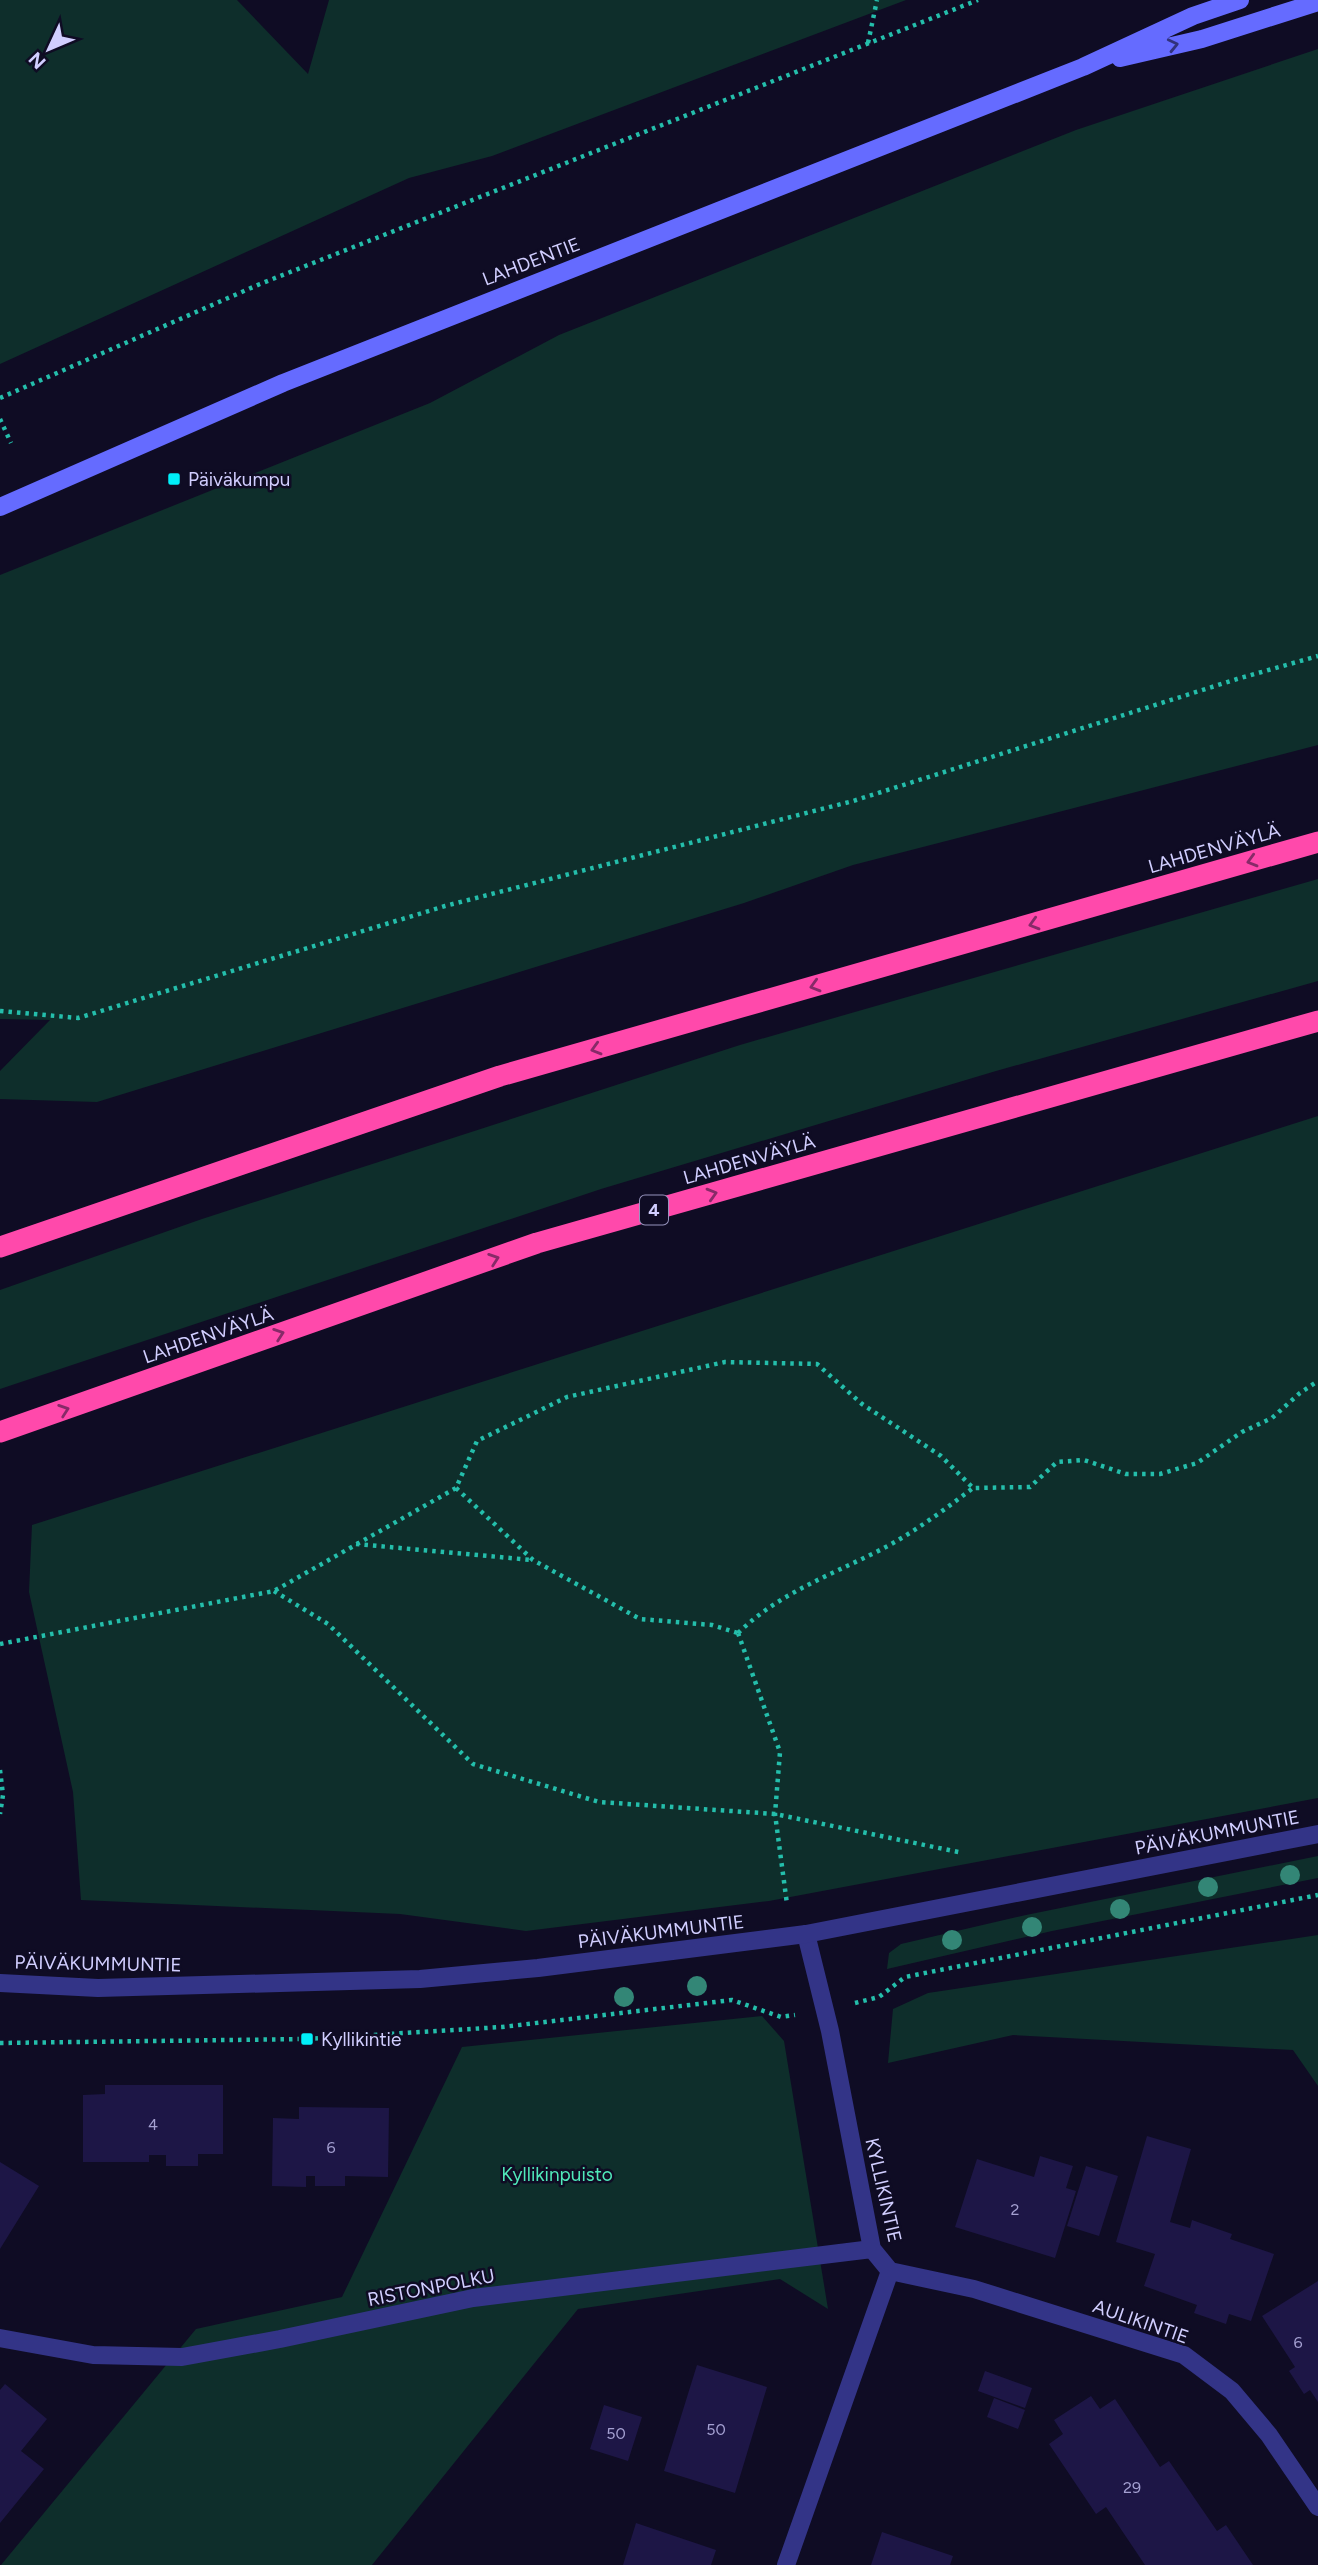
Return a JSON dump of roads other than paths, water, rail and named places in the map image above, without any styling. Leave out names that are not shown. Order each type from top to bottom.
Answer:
[{"type":"highway","name":"LAHDENVÄYLÄ","points":[[0,1247],[500,1076],[1318,842]]},
{"type":"highway","name":"LAHDENVÄYLÄ","points":[[0,1432],[537,1243],[1318,1021]]},
{"type":"main road","name":"LAHDENTIE","points":[[0,507],[295,378],[1083,67],[1193,16],[1240,0]]},
{"type":"main road","name":"LAHDENTIE","points":[[1083,67],[1202,39],[1318,2]]},
{"type":"street","name":"PÄIVÄKUMMUNTIE","points":[[0,1983],[98,1988],[420,1979],[538,1968],[799,1934],[1318,1834]]},
{"type":"street","name":"KYLLIKINTIE","points":[[786,2565],[890,2272],[872,2249],[825,2010],[799,1934]]},
{"type":"street","name":"RISTONPOLKU","points":[[0,2338],[93,2355],[182,2357],[473,2298],[872,2249]]},
{"type":"street","name":"AULIKINTIE","points":[[890,2272],[974,2289],[1184,2356],[1233,2391],[1269,2435],[1318,2507]]},
{"type":"place","name":"Päiväkumpu","points":[[174,479]]},
{"type":"place","name":"Kyllikintie","points":[[307,2039]]},
{"type":"park label","name":"Kyllikinpuisto","points":[[557,2174]]}]
